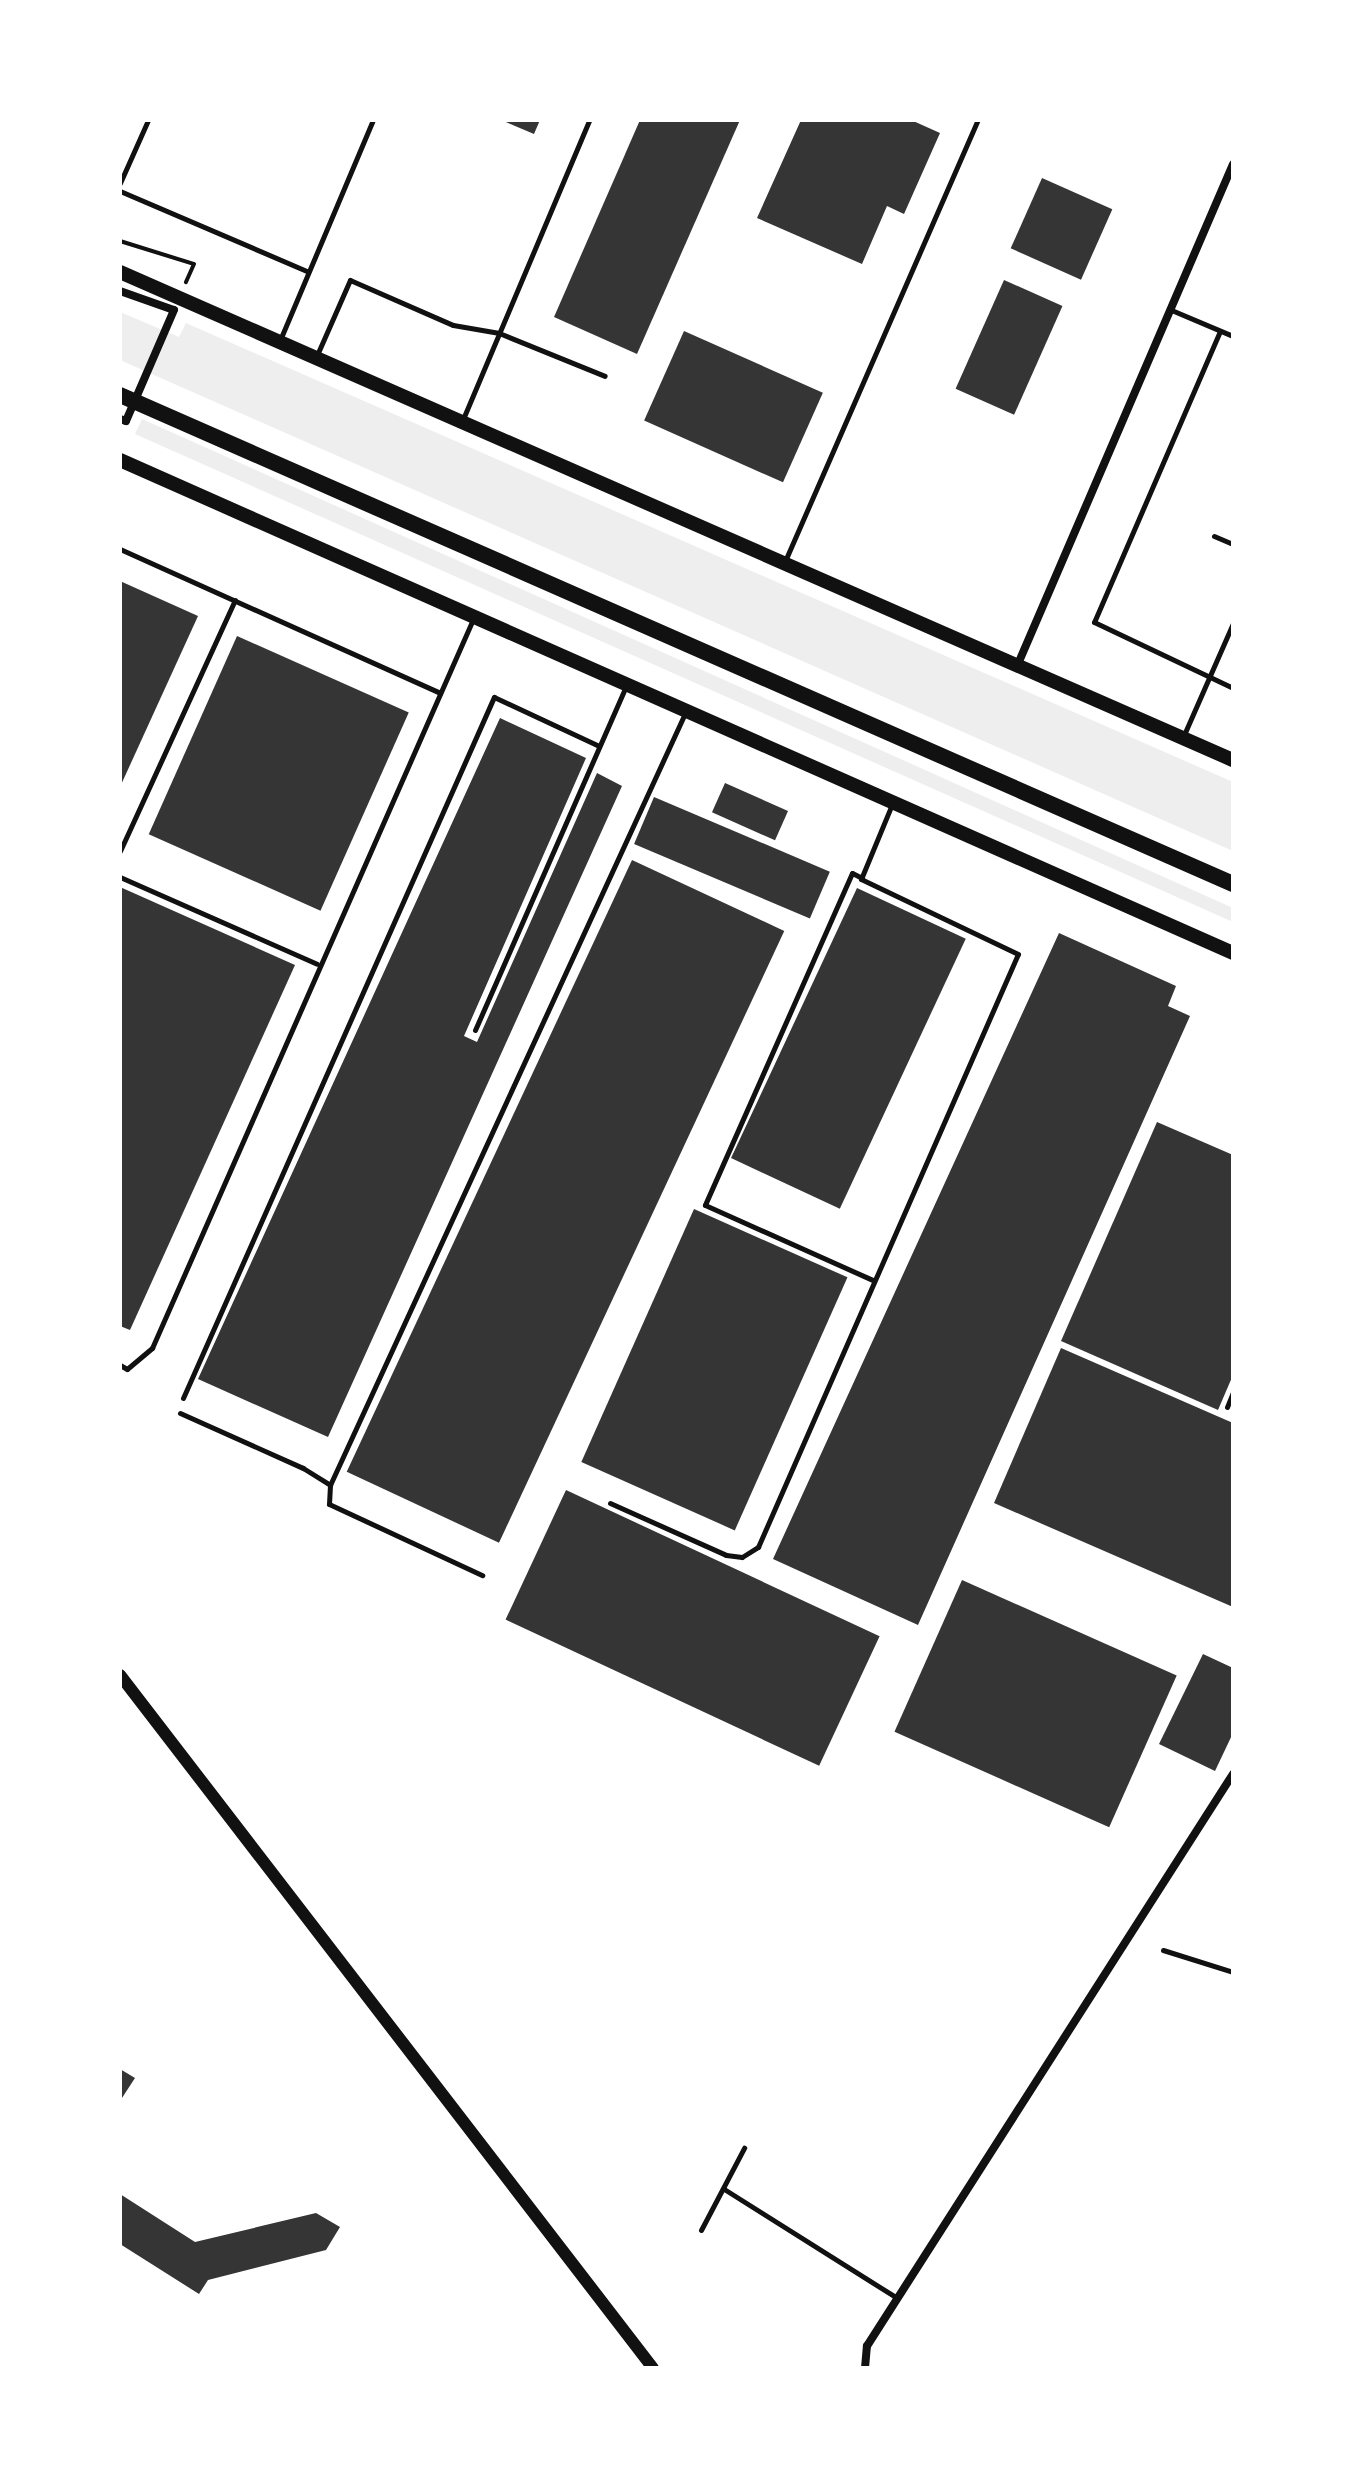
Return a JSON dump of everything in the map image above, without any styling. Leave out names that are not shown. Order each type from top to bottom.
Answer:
[{"type":"highway","points":[[120,395],[1233,884]]},
{"type":"main road","points":[[120,272],[1233,760]]},
{"type":"main road","points":[[120,460],[1233,953]]},
{"type":"street","points":[[1018,664],[1168,309],[1233,164]]},
{"type":"street","points":[[120,291],[174,310],[126,421],[120,419]]},
{"type":"street","points":[[120,1675],[653,2368]]},
{"type":"street","points":[[865,2368],[867,2346],[1233,1774]]},
{"type":"lane","points":[[120,183],[148,120]]},
{"type":"lane","points":[[280,340],[373,120]]},
{"type":"lane","points":[[463,420],[589,120]]},
{"type":"lane","points":[[784,562],[978,120]]},
{"type":"lane","points":[[120,191],[307,271]]},
{"type":"lane","points":[[316,356],[350,280],[453,325],[499,333],[605,376]]},
{"type":"lane","points":[[1168,309],[1233,336]]},
{"type":"lane","points":[[1220,331],[1094,622],[1233,688]]},
{"type":"lane","points":[[1214,536],[1233,544]]},
{"type":"lane","points":[[120,549],[440,693]]},
{"type":"lane","points":[[120,851],[235,600]]},
{"type":"lane","points":[[120,1365],[127,1369],[152,1348],[317,964],[474,617]]},
{"type":"lane","points":[[1182,738],[1233,623]]},
{"type":"lane","points":[[475,1030],[626,685]]},
{"type":"lane","points":[[183,1398],[494,697],[599,746]]},
{"type":"lane","points":[[482,1575],[329,1504],[330,1485],[686,712]]},
{"type":"lane","points":[[862,878],[893,803]]},
{"type":"lane","points":[[610,1503],[726,1555],[752,1552],[763,1539],[873,1280],[1018,954],[852,873],[705,1205],[873,1280]]},
{"type":"lane","points":[[120,877],[317,964]]},
{"type":"lane","points":[[1227,1407],[1233,1392]]},
{"type":"lane","points":[[180,1413],[303,1468],[330,1485]]},
{"type":"lane","points":[[1163,1950],[1233,1972]]},
{"type":"lane","points":[[701,2230],[744,2148]]},
{"type":"lane","points":[[724,2189],[898,2298]]},
{"type":"path","points":[[120,241],[194,264]]},
{"type":"shaded area","points":[[120,312],[179,337],[186,323],[1233,782],[1233,851],[120,360]]},
{"type":"shaded area","points":[[142,419],[1233,908],[1233,922],[135,434]]},
{"type":"building","points":[[501,120],[540,120],[534,134]]},
{"type":"building","points":[[640,120],[740,120],[637,354],[554,317]]},
{"type":"building","points":[[801,120],[911,120],[940,133],[904,214],[887,206],[862,264],[757,218]]},
{"type":"building","points":[[1042,178],[1112,209],[1081,280],[1011,248]]},
{"type":"building","points":[[1004,280],[1062,306],[1014,415],[956,389]]},
{"type":"building","points":[[684,331],[823,393],[783,482],[644,421]]},
{"type":"building","points":[[120,581],[198,616],[120,787]]},
{"type":"building","points":[[237,636],[409,712],[320,911],[149,834]]},
{"type":"building","points":[[500,718],[586,758],[464,1036],[477,1042],[597,773],[622,786],[328,1437],[198,1379]]},
{"type":"building","points":[[725,783],[788,811],[775,840],[712,812]]},
{"type":"building","points":[[654,797],[830,872],[810,919],[634,844]]},
{"type":"building","points":[[632,860],[784,931],[499,1543],[347,1472]]},
{"type":"building","points":[[120,887],[295,965],[130,1330],[120,1326]]},
{"type":"building","points":[[857,888],[966,939],[840,1209],[731,1158]]},
{"type":"building","points":[[1059,933],[1176,986],[1168,1006],[1190,1016],[918,1625],[773,1559]]},
{"type":"building","points":[[1157,1122],[1233,1155],[1233,1375],[1218,1410],[1061,1341]]},
{"type":"building","points":[[694,1209],[847,1277],[735,1530],[581,1462]]},
{"type":"building","points":[[1061,1348],[1233,1423],[1233,1607],[994,1503]]},
{"type":"building","points":[[566,1490],[880,1636],[819,1766],[506,1620]]},
{"type":"building","points":[[962,1580],[1177,1676],[1109,1827],[894,1732]]},
{"type":"building","points":[[1203,1654],[1233,1668],[1233,1733],[1215,1771],[1159,1744]]},
{"type":"building","points":[[120,2069],[135,2078],[120,2101]]},
{"type":"building","points":[[120,2194],[195,2242],[316,2213],[340,2227],[326,2250],[208,2280],[199,2294],[120,2244]]}]
